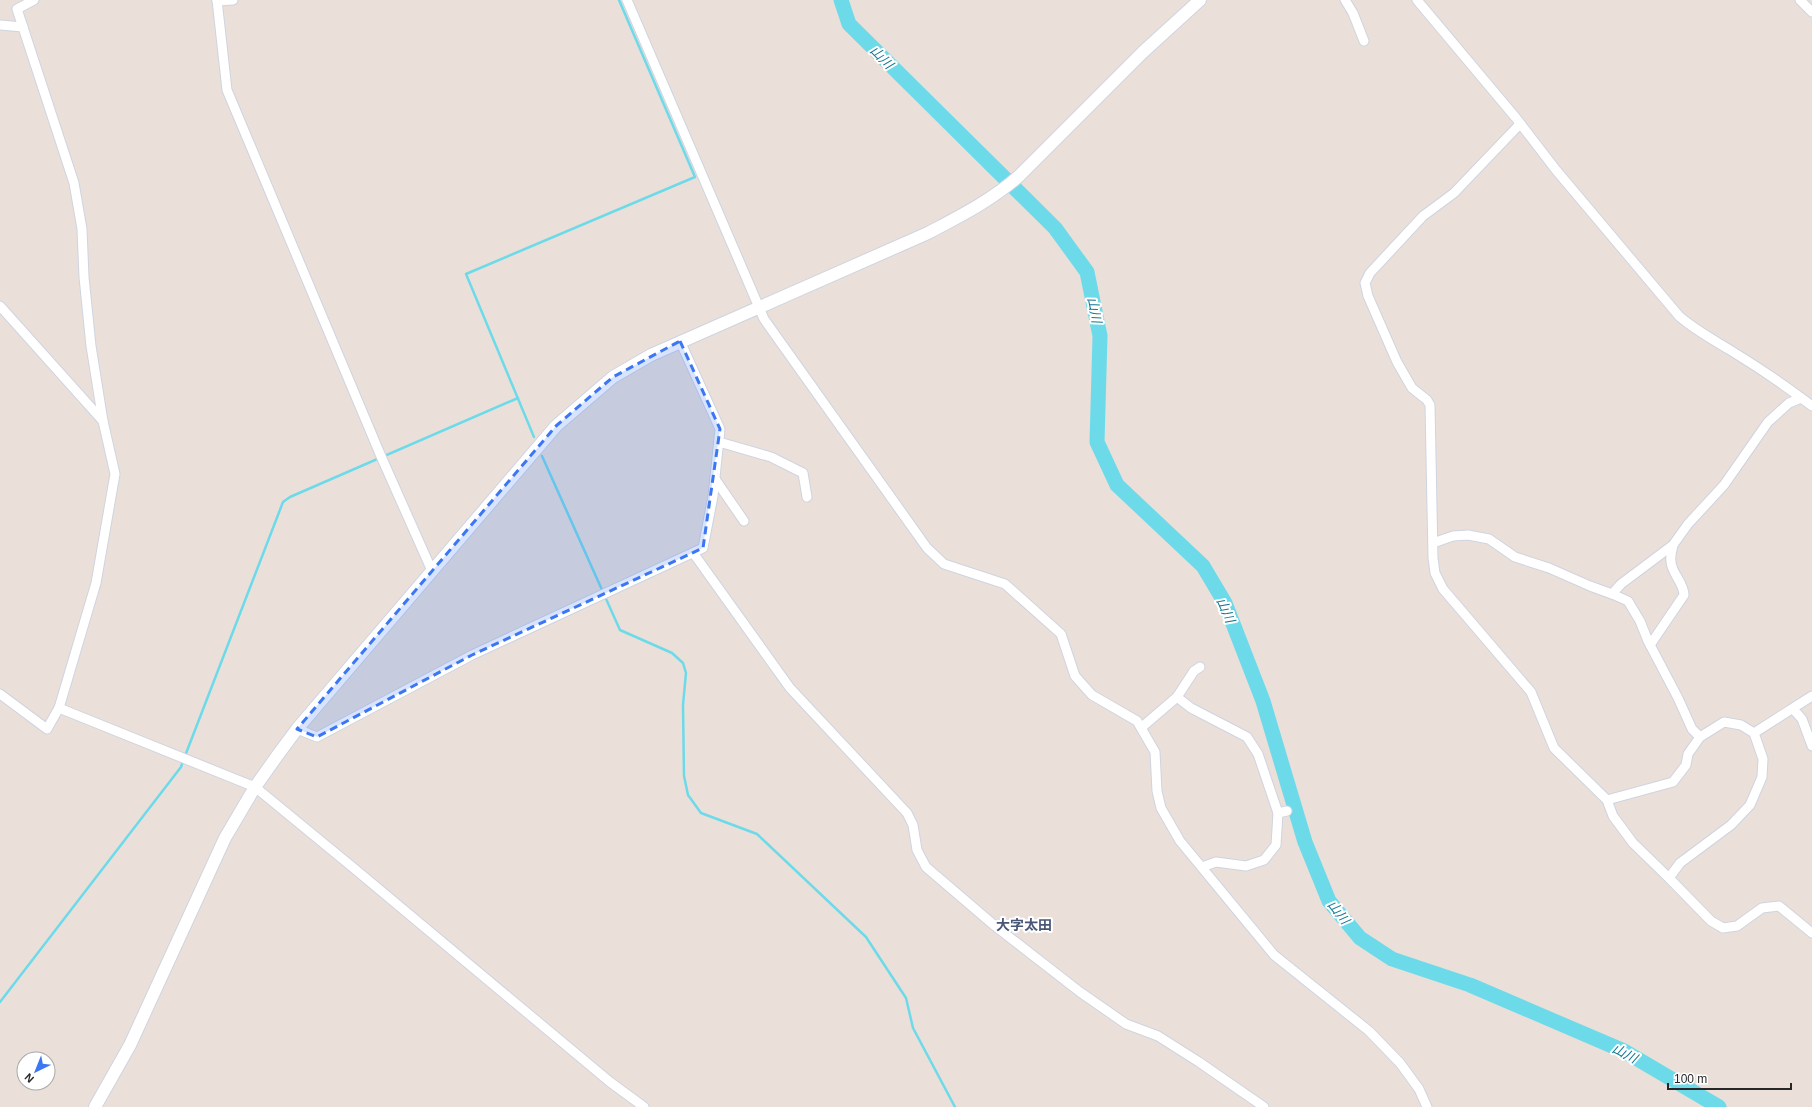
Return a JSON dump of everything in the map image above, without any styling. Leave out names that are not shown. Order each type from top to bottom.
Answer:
[{"type":"street","points":[[0,694],[47,729],[58,708],[96,583],[115,474],[103,422],[91,346],[84,277],[82,229],[74,183],[17,9],[34,0]]},
{"type":"street","points":[[233,0],[217,0],[227,90],[380,454],[432,571]]},
{"type":"street","points":[[627,0],[764,319],[927,548],[944,564],[1005,584],[1061,634],[1075,676],[1092,695],[1137,721],[1142,727],[1154,752],[1157,791],[1161,808],[1180,841],[1274,955],[1369,1031],[1400,1063],[1419,1089],[1427,1107]]},
{"type":"street","points":[[95,1107],[130,1045],[225,838],[254,787],[297,729],[556,426],[613,377],[651,355],[758,306],[928,233],[969,212],[998,194],[1019,176],[1143,52],[1200,0]]},
{"type":"street","points":[[1345,0],[1354,13],[1364,41]]},
{"type":"street","points":[[1417,0],[1561,176],[1679,316],[1694,329],[1730,350],[1812,406]]},
{"type":"street","points":[[1800,0],[1812,12]]},
{"type":"street","points":[[0,25],[23,27]]},
{"type":"street","points":[[1520,124],[1454,193],[1423,216],[1370,273],[1365,283],[1368,296],[1397,362],[1412,388],[1427,400],[1430,405],[1433,543],[1435,569],[1438,581],[1443,589],[1531,692],[1554,748],[1607,800],[1613,816],[1634,843],[1711,921],[1723,928],[1737,926],[1762,908],[1779,906],[1812,932]]},
{"type":"street","points":[[0,306],[103,422]]},
{"type":"street","points":[[297,729],[317,737],[472,655],[694,554],[704,548],[715,479],[720,429],[680,341]]},
{"type":"street","points":[[1612,594],[1630,577],[1673,545],[1688,524],[1724,485],[1768,422],[1789,403],[1801,398]]},
{"type":"street","points":[[719,442],[771,457],[803,473],[807,497]]},
{"type":"street","points":[[715,479],[744,521]]},
{"type":"street","points":[[1433,543],[1453,536],[1468,535],[1489,539],[1514,557],[1549,568],[1628,601],[1640,621],[1650,645],[1678,698],[1692,729],[1700,737]]},
{"type":"street","points":[[1650,645],[1684,595],[1684,589],[1675,574],[1671,562],[1673,545]]},
{"type":"street","points":[[694,554],[790,688],[907,813],[914,825],[917,850],[926,867],[995,926],[1080,992],[1126,1024],[1158,1036],[1199,1062],[1264,1107]]},
{"type":"street","points":[[1142,727],[1177,697],[1194,672],[1200,668]]},
{"type":"street","points":[[1754,733],[1812,696]]},
{"type":"street","points":[[1177,697],[1191,708],[1247,737],[1258,754],[1282,812],[1276,846],[1264,860],[1246,866],[1216,862],[1202,867]]},
{"type":"street","points":[[58,708],[254,787],[604,1077],[644,1107]]},
{"type":"street","points":[[1793,709],[1802,719],[1812,746]]},
{"type":"street","points":[[1607,800],[1673,782],[1686,765],[1688,754],[1700,737],[1724,722],[1741,725],[1754,733],[1763,760],[1762,777],[1750,805],[1731,825],[1680,863],[1669,878]]},
{"type":"highlighted area","points":[[680,341],[720,429],[703,548],[472,655],[317,737],[297,729],[556,426],[613,377]]},
{"type":"waterway","points":[[534,437],[466,274],[695,177],[619,0]]},
{"type":"waterway","name":"山川","points":[[841,0],[849,24],[1055,228],[1087,272],[1100,336],[1097,442],[1117,485],[1203,566],[1225,603],[1263,701],[1305,842],[1329,901],[1360,938],[1392,959],[1470,985],[1624,1051],[1719,1107]]},
{"type":"waterway","points":[[185,756],[283,502],[290,497],[518,398]]},
{"type":"waterway","points":[[542,456],[620,630],[672,653],[683,663],[686,673],[683,705],[684,776],[688,795],[701,813],[757,834],[866,937],[906,998],[913,1028],[955,1107]]},
{"type":"waterway","points":[[0,1002],[181,767],[183,761]]},
{"type":"district","name":"大字太田","points":[[1024,925]]}]
